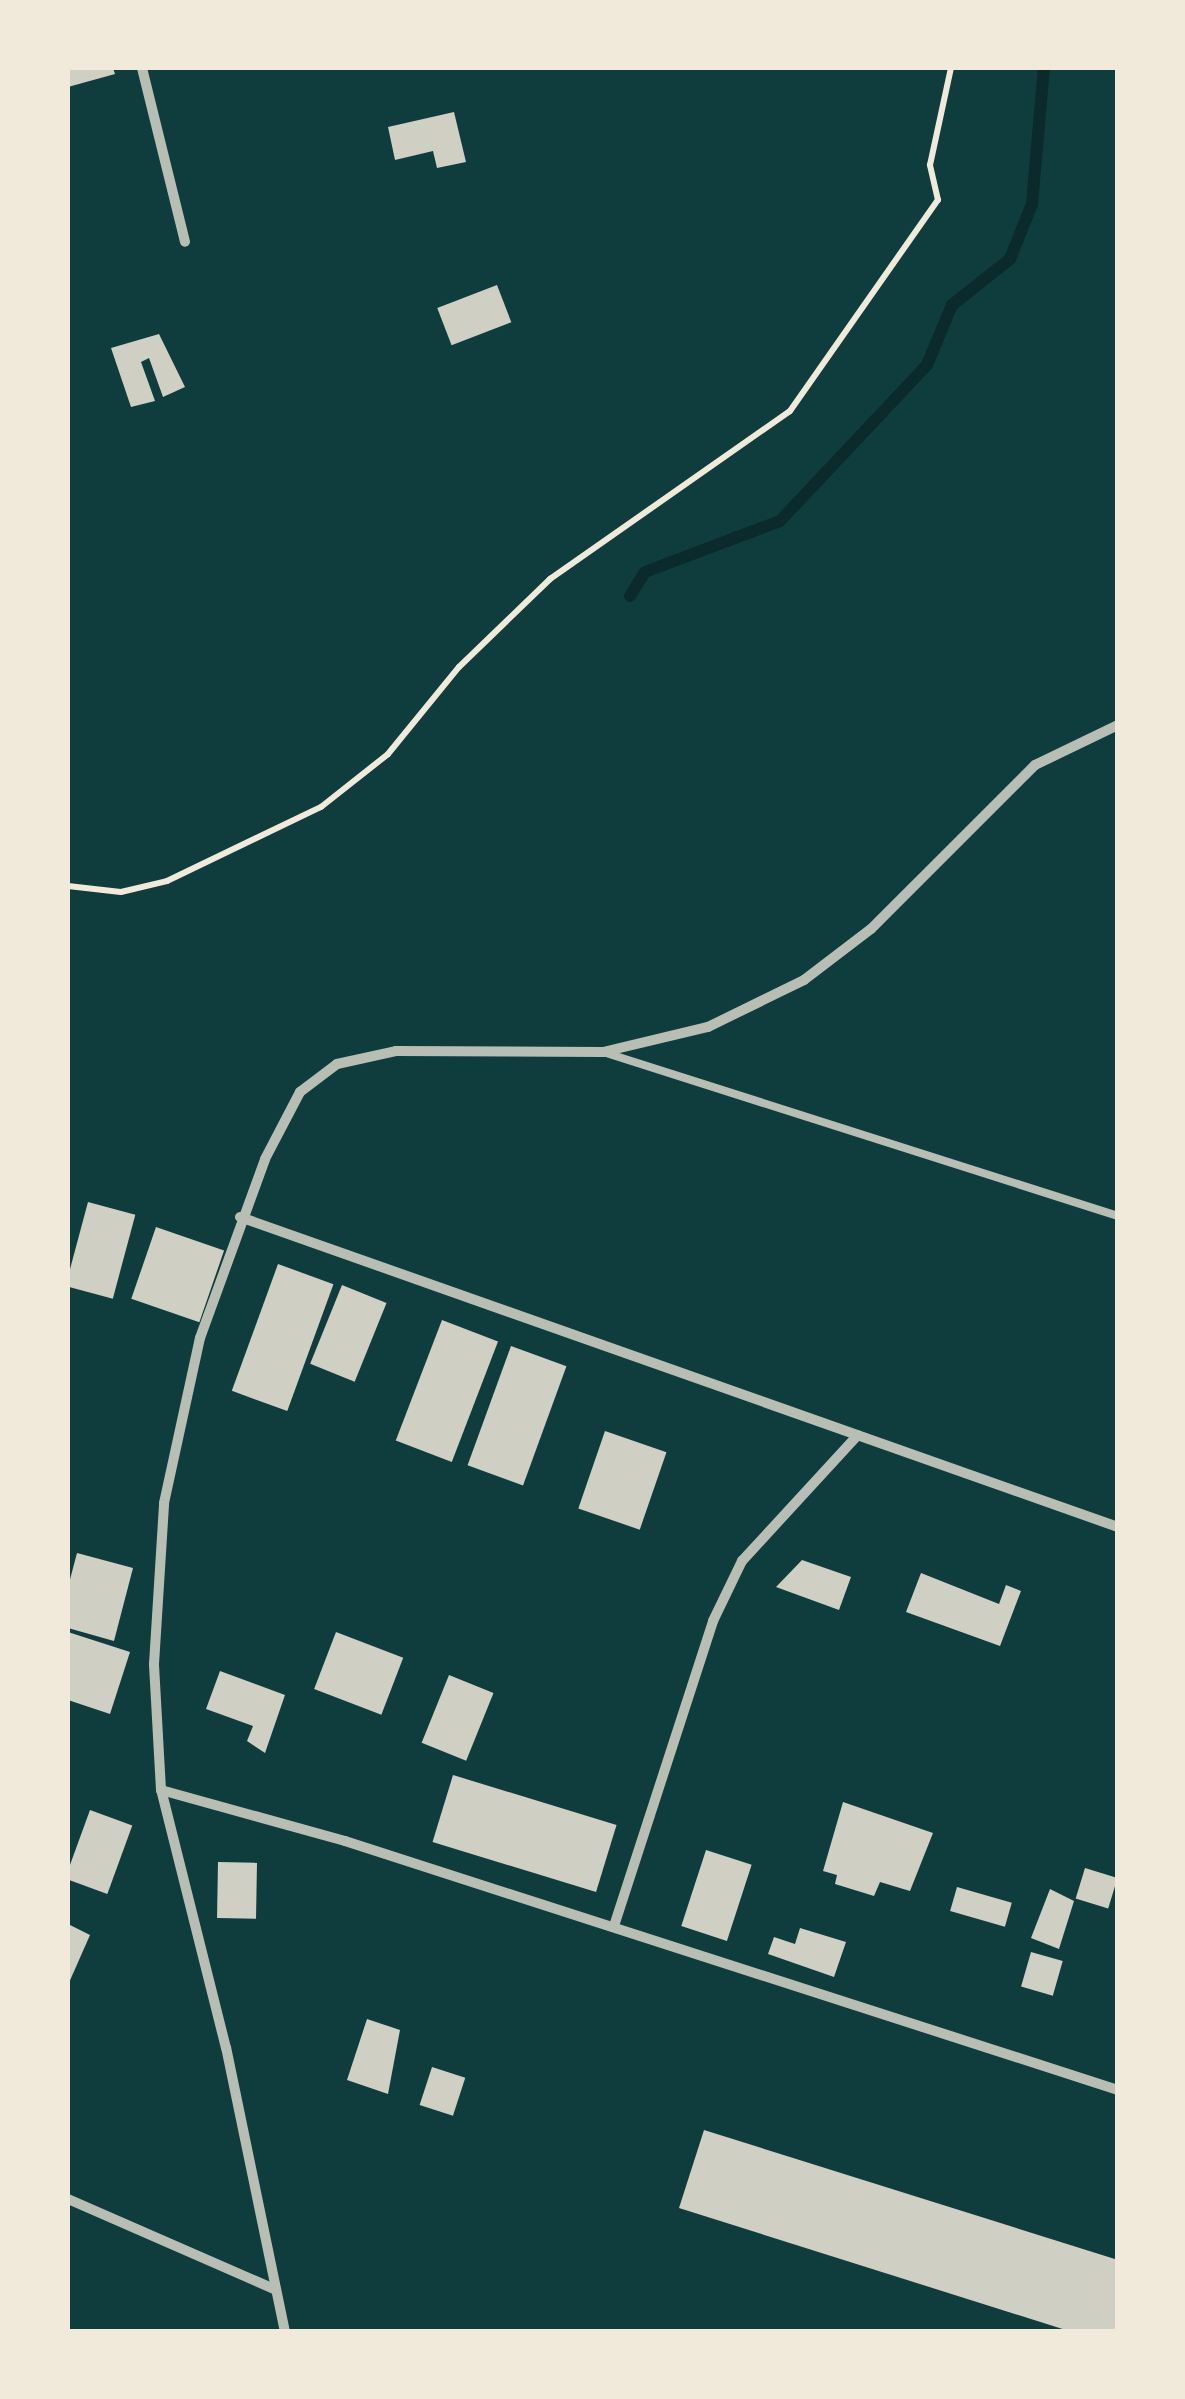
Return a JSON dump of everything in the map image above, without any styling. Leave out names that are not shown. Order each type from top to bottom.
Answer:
[{"type":"street","points":[[142,68],[185,242]]},
{"type":"street","points":[[285,2332],[226,2048],[161,1790],[154,1664],[164,1503],[200,1338],[240,1218],[300,1092],[337,1064],[396,1051],[604,1052],[708,1027],[804,980],[871,929],[1035,765],[1118,725]]},
{"type":"street","points":[[240,1218],[1118,1526]]},
{"type":"street","points":[[614,1926],[713,1621],[742,1561],[858,1435]]},
{"type":"street","points":[[161,1790],[614,1926],[1118,2090]]},
{"type":"street","points":[[68,2198],[276,2290]]},
{"type":"lane","points":[[604,1052],[1118,1216]]},
{"type":"path","points":[[68,886],[122,892],[167,881],[321,807],[388,754],[459,667],[550,579],[790,411],[938,200],[930,165],[951,68]]},
{"type":"building","points":[[68,68],[113,68],[115,74],[68,87]]},
{"type":"building","points":[[454,112],[466,162],[437,168],[433,151],[395,160],[388,127]]},
{"type":"building","points":[[497,285],[511,322],[452,345],[437,308]]},
{"type":"building","points":[[159,334],[185,387],[163,397],[149,358],[141,362],[155,401],[131,407],[111,348]]},
{"type":"building","points":[[88,1202],[135,1215],[113,1299],[68,1287]]},
{"type":"building","points":[[156,1227],[224,1250],[199,1322],[131,1299]]},
{"type":"building","points":[[278,1264],[333,1284],[287,1411],[232,1391]]},
{"type":"building","points":[[342,1285],[387,1303],[355,1382],[310,1364]]},
{"type":"building","points":[[442,1320],[498,1342],[452,1462],[396,1440]]},
{"type":"building","points":[[511,1346],[566,1366],[523,1486],[468,1465]]},
{"type":"building","points":[[605,1431],[666,1452],[640,1530],[578,1509]]},
{"type":"building","points":[[77,1553],[133,1568],[114,1641],[68,1628],[68,1587]]},
{"type":"building","points":[[802,1560],[851,1577],[839,1610],[776,1587]]},
{"type":"building","points":[[921,1573],[999,1604],[1006,1585],[1021,1591],[1000,1646],[906,1612]]},
{"type":"building","points":[[68,1632],[130,1652],[110,1714],[68,1700]]},
{"type":"building","points":[[336,1632],[403,1658],[381,1715],[314,1689]]},
{"type":"building","points":[[220,1671],[285,1695],[265,1753],[247,1741],[253,1726],[206,1709]]},
{"type":"building","points":[[449,1675],[494,1693],[466,1761],[422,1743]]},
{"type":"building","points":[[453,1775],[617,1825],[596,1892],[433,1842]]},
{"type":"building","points":[[843,1802],[933,1833],[910,1891],[880,1882],[874,1896],[835,1884],[837,1875],[823,1871]]},
{"type":"building","points":[[90,1810],[132,1825],[107,1894],[68,1880]]},
{"type":"building","points":[[706,1850],[752,1865],[727,1941],[681,1926]]},
{"type":"building","points":[[218,1862],[257,1863],[256,1919],[217,1918]]},
{"type":"building","points":[[1085,1868],[1118,1878],[1108,1909],[1076,1899]]},
{"type":"building","points":[[957,1887],[1012,1903],[1005,1927],[950,1911]]},
{"type":"building","points":[[1050,1889],[1074,1901],[1059,1949],[1031,1938]]},
{"type":"building","points":[[68,1924],[90,1935],[68,1985]]},
{"type":"building","points":[[800,1928],[846,1942],[834,1977],[768,1954],[774,1937],[795,1944]]},
{"type":"building","points":[[1031,1952],[1063,1961],[1053,1996],[1021,1987]]},
{"type":"building","points":[[367,2019],[400,2030],[388,2094],[347,2080]]},
{"type":"building","points":[[432,2067],[465,2078],[453,2116],[420,2105]]},
{"type":"building","points":[[704,2130],[1118,2260],[1118,2332],[1072,2332],[679,2208]]},
{"type":"waterway","points":[[630,596],[645,572],[780,521],[927,365],[952,305],[1010,259],[1032,204],[1044,68]]}]
